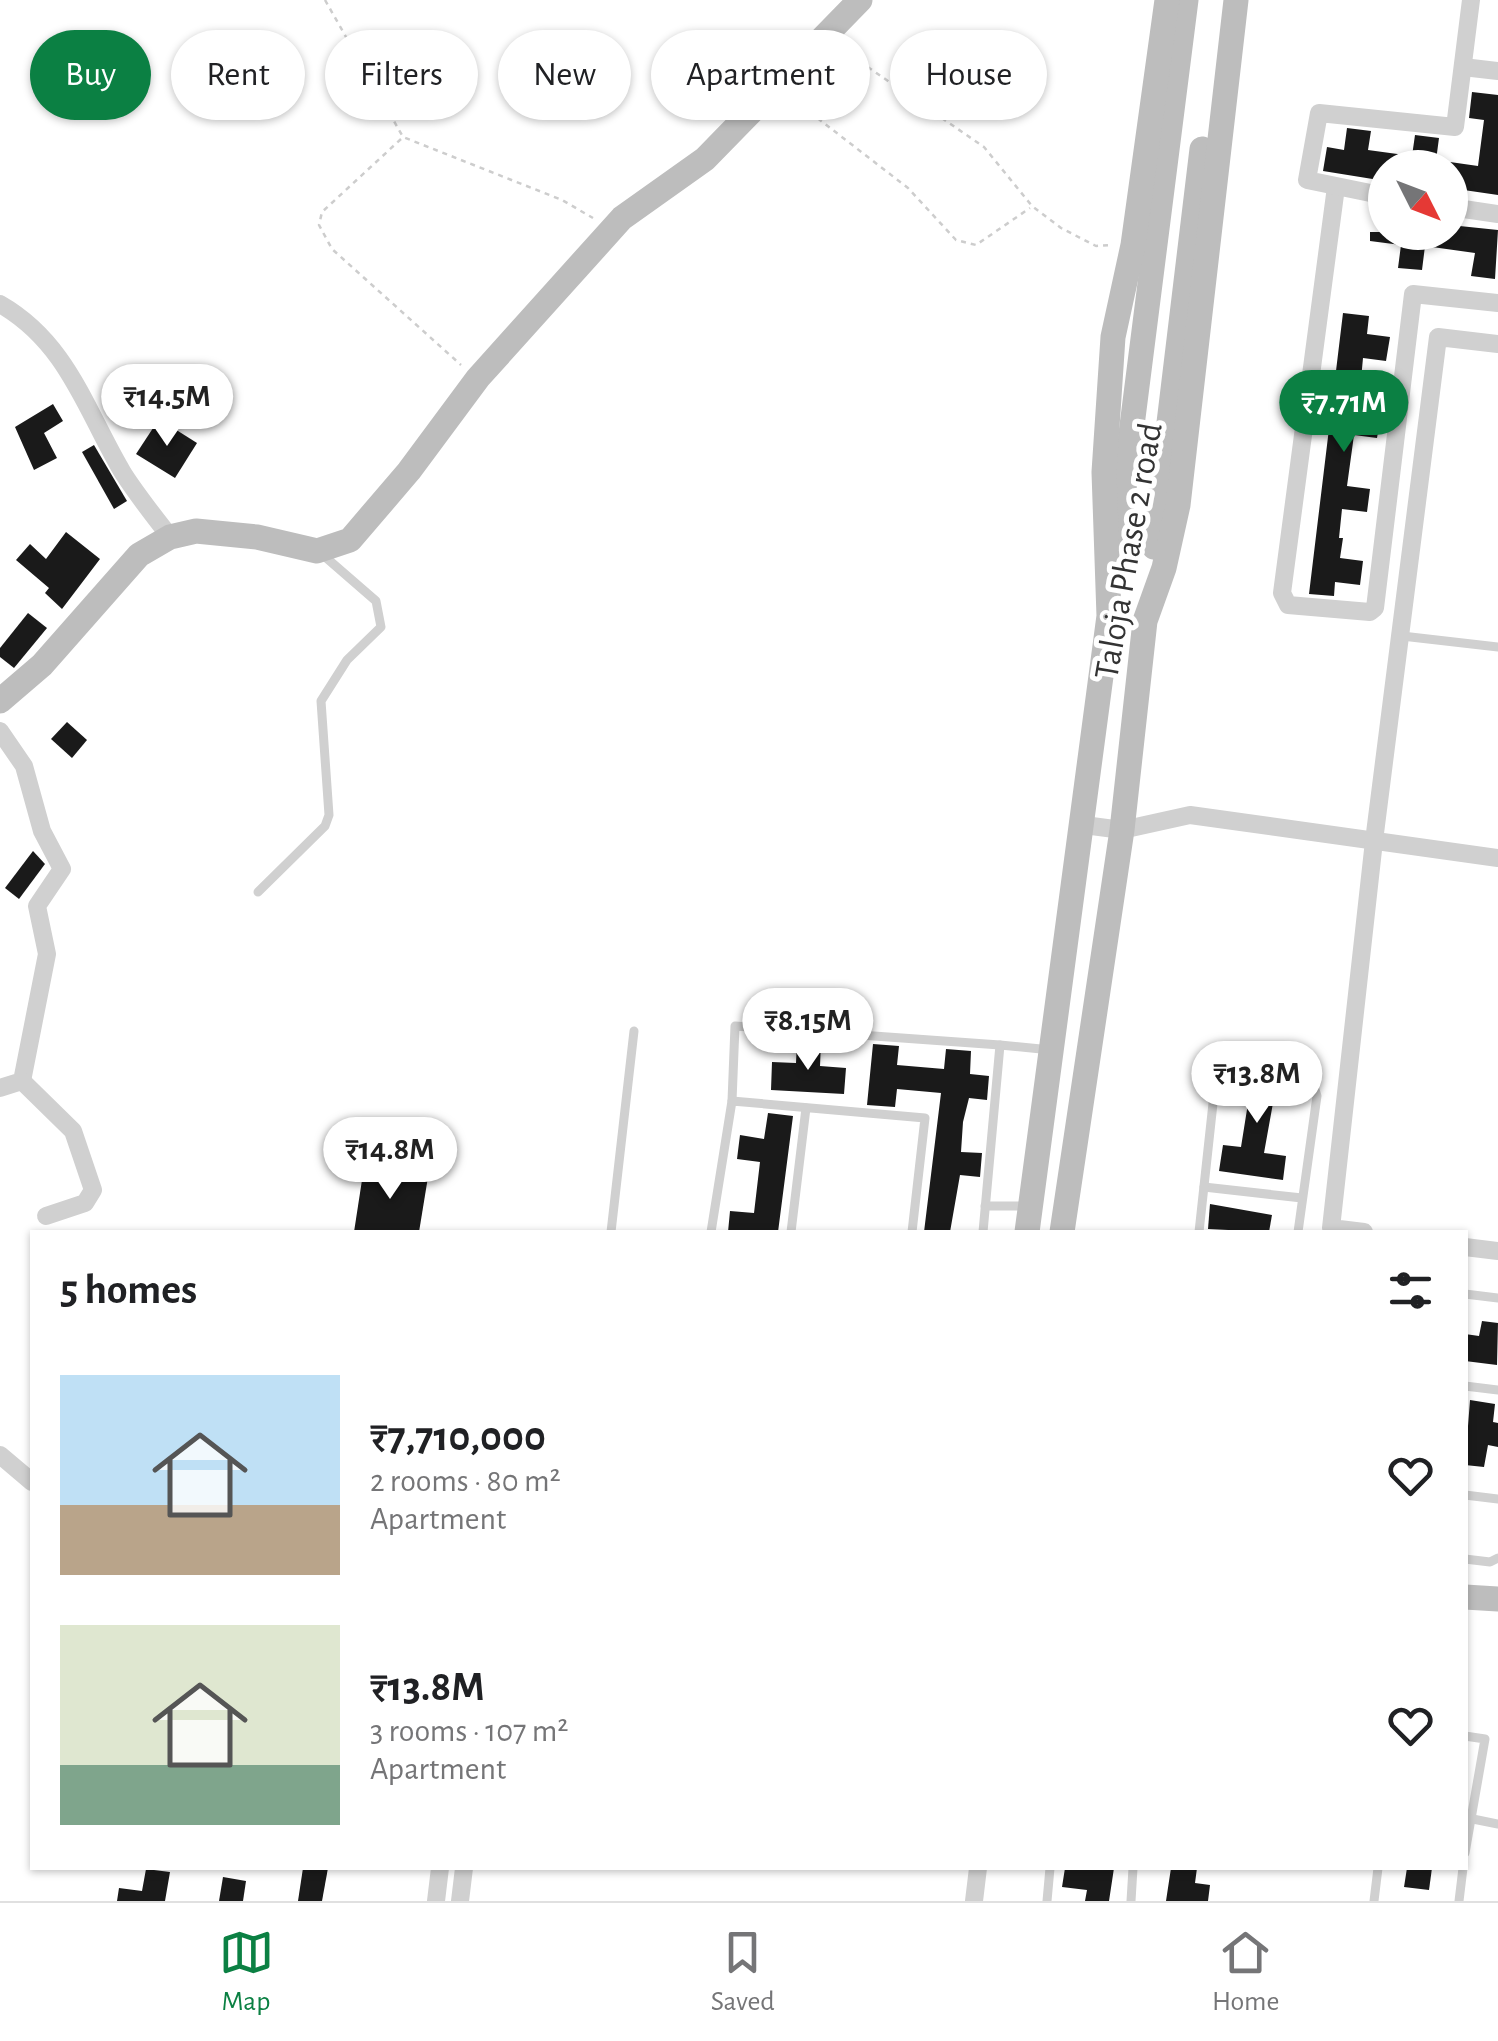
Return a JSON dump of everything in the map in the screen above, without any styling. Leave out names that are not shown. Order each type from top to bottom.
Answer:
[{"type":"street","points":[[832,30],[860,0]]},
{"type":"street","name":"Taloja Phase 2 road","points":[[1028,1230],[1109,616],[1104,472],[1113,338],[1133,244],[1167,0]]},
{"type":"street","points":[[1109,616],[1186,0]]},
{"type":"street","points":[[1145,621],[1220,0]]},
{"type":"street","name":"Taloja Phase 2 road","points":[[1062,1230],[1122,830],[1145,621],[1164,568],[1178,505],[1236,0]]},
{"type":"street","points":[[1368,193],[1307,180],[1319,113],[1453,128],[1471,0]]},
{"type":"street","points":[[1463,67],[1498,71]]},
{"type":"street","points":[[0,701],[42,665],[140,555],[170,537],[196,532],[242,536],[317,550],[350,540],[409,471],[478,378],[612,228],[655,193],[684,178],[743,120]]},
{"type":"street","points":[[1336,187],[1284,601],[1295,608],[1372,612],[1413,294],[1498,303]]},
{"type":"street","points":[[1468,209],[1498,214]]},
{"type":"street","points":[[0,304],[45,338],[69,368],[123,473],[170,537]]},
{"type":"street","points":[[1348,1230],[1331,1228],[1374,841],[1438,337],[1498,344]]},
{"type":"street","points":[[1398,411],[1429,415]]},
{"type":"street","points":[[1382,551],[1412,556]]},
{"type":"street","points":[[0,731],[24,766],[42,830],[62,861],[58,877],[37,906],[47,954],[22,1080]]},
{"type":"street","points":[[1084,825],[1122,830],[1190,815],[1498,858]]},
{"type":"street","points":[[0,1088],[22,1080]]},
{"type":"street","points":[[22,1080],[73,1131],[93,1190],[85,1203],[46,1216]]},
{"type":"street","points":[[1468,1246],[1498,1251]]},
{"type":"street","points":[[0,1455],[30,1480]]},
{"type":"street","points":[[1468,1597],[1498,1599]]},
{"type":"street","points":[[436,1901],[440,1870]]},
{"type":"street","points":[[460,1901],[464,1870]]},
{"type":"street","points":[[974,1901],[978,1870]]},
{"type":"lane","points":[[258,892],[325,826],[330,815],[321,701],[347,660],[381,627],[376,601],[317,550]]},
{"type":"lane","points":[[1402,636],[1498,647]]},
{"type":"lane","points":[[711,1230],[732,1101],[735,1026],[1054,1050]]},
{"type":"lane","points":[[611,1230],[634,1030]]},
{"type":"lane","points":[[983,1230],[1000,1045]]},
{"type":"lane","points":[[1199,1230],[1216,1085],[1224,1069],[1254,1067],[1300,1072],[1312,1080],[1317,1096],[1298,1230]]},
{"type":"lane","points":[[732,1101],[924,1118],[912,1230]]},
{"type":"lane","points":[[791,1230],[806,1108]]},
{"type":"lane","points":[[1204,1187],[1302,1198]]},
{"type":"lane","points":[[986,1206],[1031,1206]]},
{"type":"lane","points":[[1468,1294],[1498,1298]]},
{"type":"lane","points":[[1468,1386],[1498,1390]]},
{"type":"lane","points":[[1468,1495],[1498,1499]]},
{"type":"lane","points":[[1468,1560],[1490,1562],[1498,1558]]},
{"type":"lane","points":[[1468,1736],[1485,1739],[1468,1814]]},
{"type":"lane","points":[[1468,1818],[1498,1824]]},
{"type":"lane","points":[[1047,1901],[1050,1870]]},
{"type":"lane","points":[[1131,1901],[1133,1870]]},
{"type":"lane","points":[[1374,1901],[1378,1870]]},
{"type":"lane","points":[[1459,1901],[1463,1870]]},
{"type":"path","points":[[325,0],[403,137],[562,200],[612,228]]},
{"type":"path","points":[[870,69],[984,147],[1032,206],[1096,246],[1133,244]]},
{"type":"path","points":[[818,120],[908,188],[956,240],[976,245],[1032,206]]},
{"type":"path","points":[[403,137],[322,212],[318,226],[332,249],[411,325],[478,378]]},
{"type":"building","points":[[1472,92],[1498,95],[1498,195],[1468,191],[1468,165],[1478,166],[1484,120],[1469,118]]},
{"type":"building","points":[[1347,128],[1371,131],[1368,178],[1323,171],[1327,147],[1344,150]]},
{"type":"building","points":[[1415,135],[1439,138],[1437,150],[1413,150]]},
{"type":"building","points":[[1468,227],[1498,230],[1495,279],[1471,276],[1475,253],[1454,250],[1468,250]]},
{"type":"building","points":[[1400,250],[1424,250],[1422,270],[1398,268]]},
{"type":"building","points":[[1343,313],[1369,316],[1367,334],[1390,337],[1386,361],[1363,358],[1358,412],[1381,414],[1377,438],[1354,435],[1347,486],[1370,489],[1367,512],[1342,509],[1340,558],[1363,561],[1360,585],[1335,582],[1334,596],[1309,594]]},
{"type":"building","points":[[53,404],[63,421],[44,433],[57,458],[34,470],[15,427]]},
{"type":"building","points":[[159,419],[197,443],[175,478],[136,454]]},
{"type":"building","points":[[94,445],[127,501],[114,509],[82,452]]},
{"type":"building","points":[[66,532],[100,559],[62,609],[45,593],[49,588],[16,560],[30,544],[46,559]]},
{"type":"building","points":[[28,613],[47,628],[14,668],[0,657],[0,648]]},
{"type":"building","points":[[67,722],[87,740],[72,758],[51,739]]},
{"type":"building","points":[[33,851],[45,864],[19,899],[5,888]]},
{"type":"building","points":[[797,1041],[821,1042],[820,1066],[846,1068],[844,1094],[771,1090],[772,1062],[796,1063]]},
{"type":"building","points":[[873,1044],[899,1046],[897,1065],[944,1069],[946,1049],[971,1051],[970,1074],[989,1076],[987,1100],[969,1098],[963,1122],[961,1152],[982,1153],[980,1177],[960,1175],[950,1230],[924,1230],[941,1093],[897,1089],[895,1107],[867,1105]]},
{"type":"building","points":[[1257,1074],[1295,1081],[1290,1106],[1273,1103],[1264,1153],[1286,1156],[1283,1180],[1219,1171],[1223,1145],[1241,1147],[1249,1097],[1227,1094],[1230,1076]]},
{"type":"building","points":[[768,1113],[793,1116],[778,1230],[728,1230],[730,1211],[754,1213],[760,1162],[737,1159],[740,1135],[764,1139]]},
{"type":"building","points":[[364,1167],[428,1177],[419,1230],[354,1230]]},
{"type":"building","points":[[1210,1204],[1272,1215],[1269,1230],[1208,1229]]},
{"type":"building","points":[[1482,1321],[1498,1323],[1497,1365],[1468,1361],[1468,1334],[1479,1336]]},
{"type":"building","points":[[1470,1400],[1495,1404],[1493,1422],[1498,1423],[1498,1447],[1488,1445],[1484,1467],[1468,1465]]},
{"type":"building","points":[[146,1870],[170,1872],[165,1901],[117,1901],[119,1888],[142,1891]]},
{"type":"building","points":[[303,1870],[328,1870],[322,1901],[298,1901]]},
{"type":"building","points":[[1065,1870],[1114,1870],[1109,1901],[1085,1901],[1087,1890],[1062,1887]]},
{"type":"building","points":[[1171,1870],[1197,1870],[1195,1883],[1210,1885],[1208,1901],[1166,1901]]},
{"type":"building","points":[[1407,1870],[1432,1870],[1429,1890],[1404,1887]]},
{"type":"building","points":[[223,1877],[246,1881],[243,1901],[219,1901]]}]
